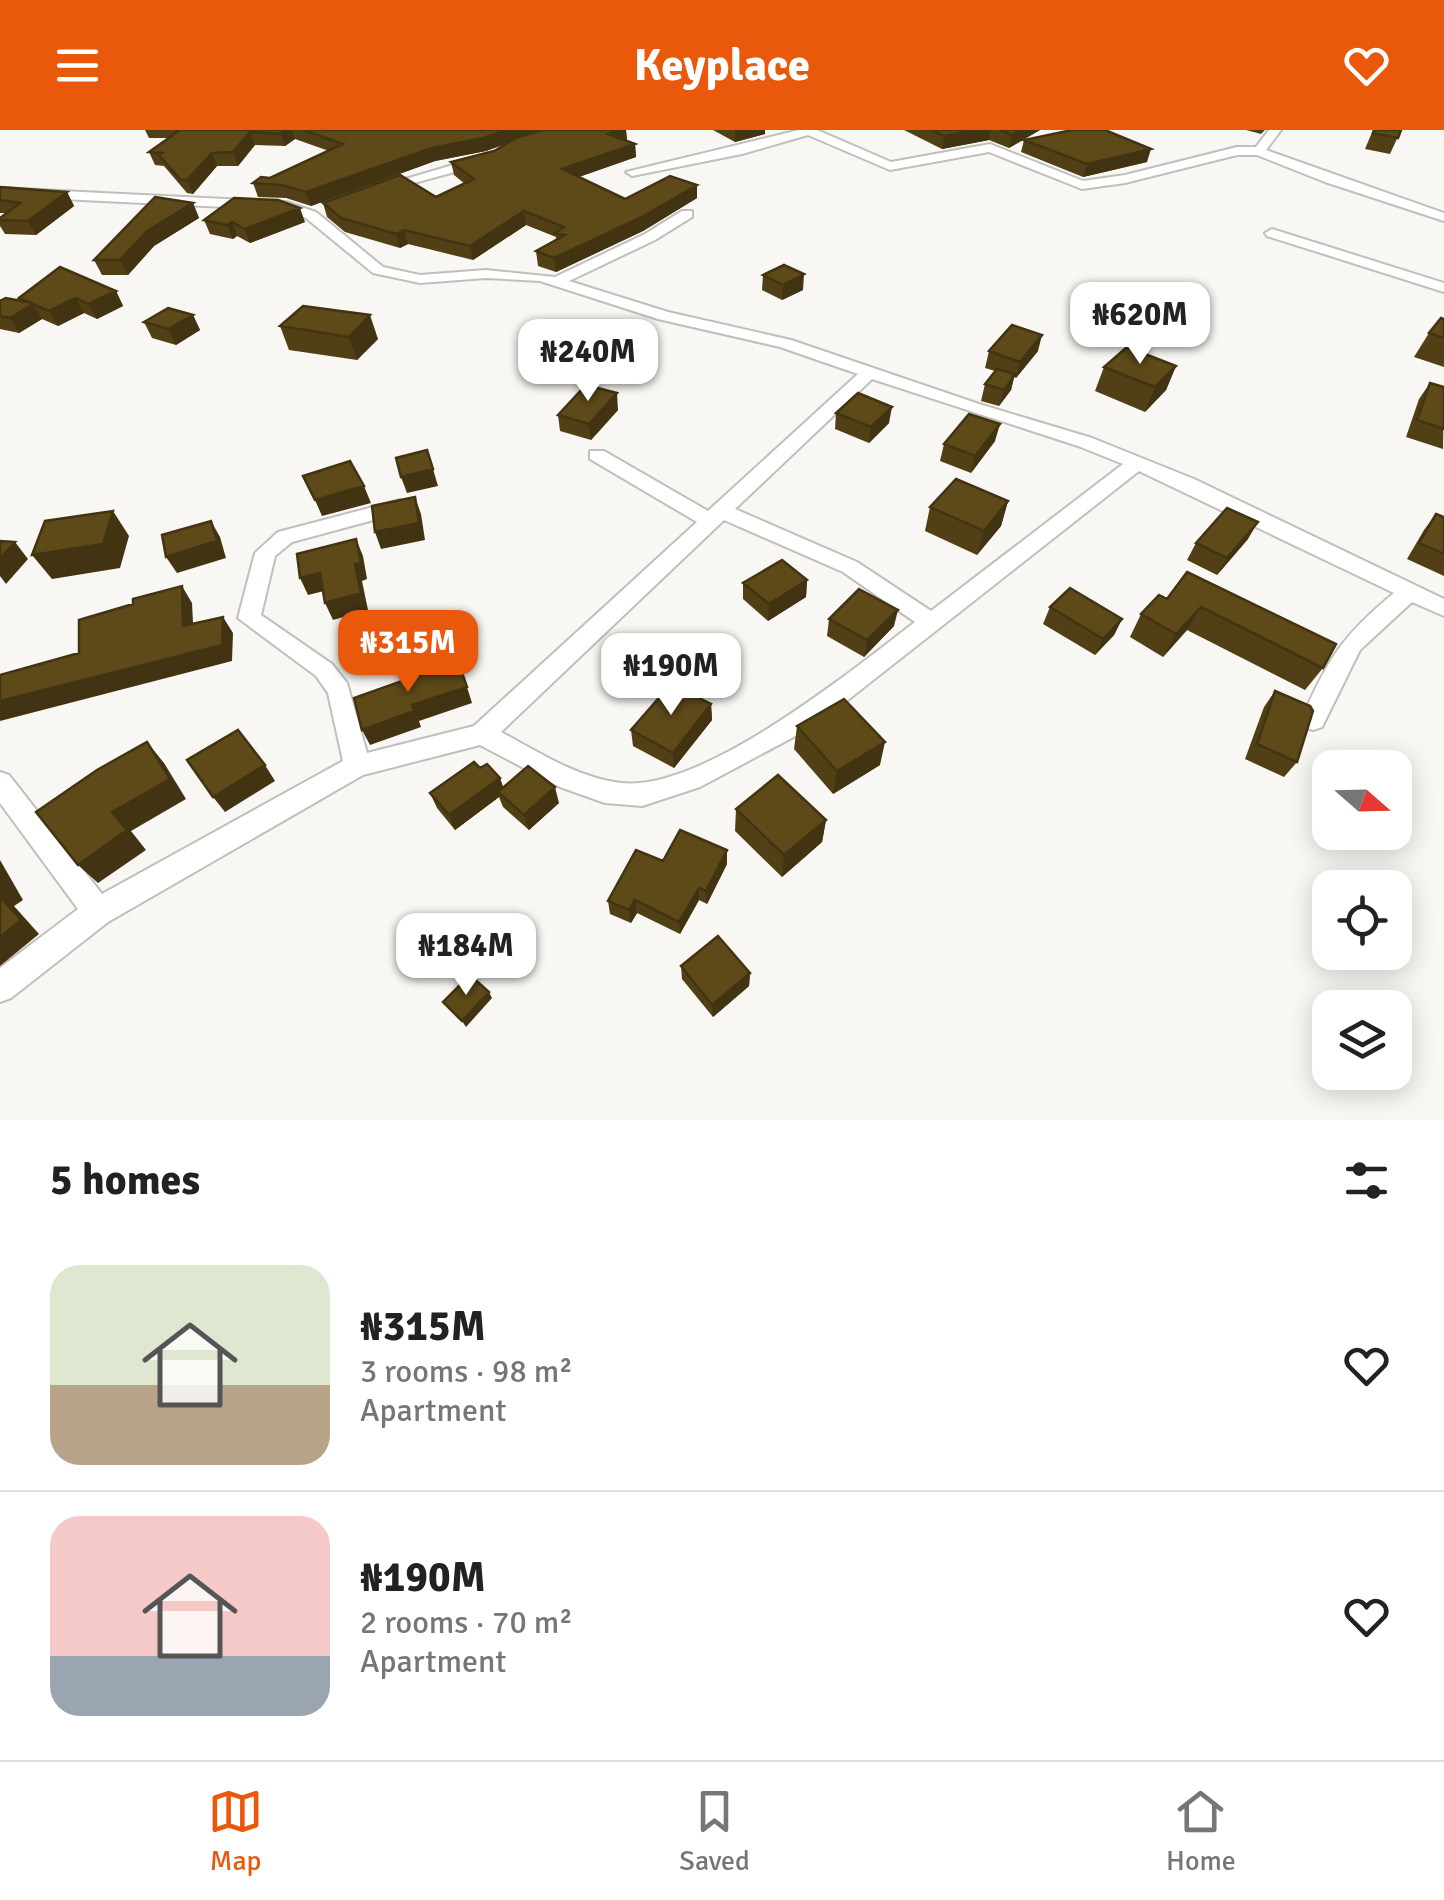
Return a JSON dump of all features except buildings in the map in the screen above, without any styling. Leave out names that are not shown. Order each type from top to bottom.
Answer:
[{"type":"street","points":[[632,172],[742,150],[808,130],[890,166],[990,148]]},
{"type":"street","points":[[1259,151],[1275,130]]},
{"type":"street","points":[[968,132],[990,148],[1039,168],[1080,168],[1124,179],[1237,150],[1259,151],[1329,180],[1444,217]]},
{"type":"street","points":[[1150,152],[1176,167]]},
{"type":"street","points":[[374,190],[491,158]]},
{"type":"street","points":[[0,192],[263,202],[319,212],[378,270],[420,279],[514,274],[556,282],[664,316],[784,343],[1085,442],[1187,483],[1444,608]]},
{"type":"street","points":[[556,282],[650,237],[687,214]]},
{"type":"street","points":[[1272,233],[1444,288]]},
{"type":"street","points":[[0,987],[98,912],[357,766],[482,734],[870,372]]},
{"type":"street","points":[[597,455],[716,516],[850,566],[932,622]]},
{"type":"street","points":[[482,734],[558,774],[622,795],[651,796],[772,741],[1137,463]]},
{"type":"street","points":[[357,766],[339,690],[324,670],[248,618],[265,554],[285,537],[407,504]]},
{"type":"street","points":[[1313,720],[1342,659],[1358,638],[1408,592]]},
{"type":"street","points":[[0,784],[98,912]]}]
